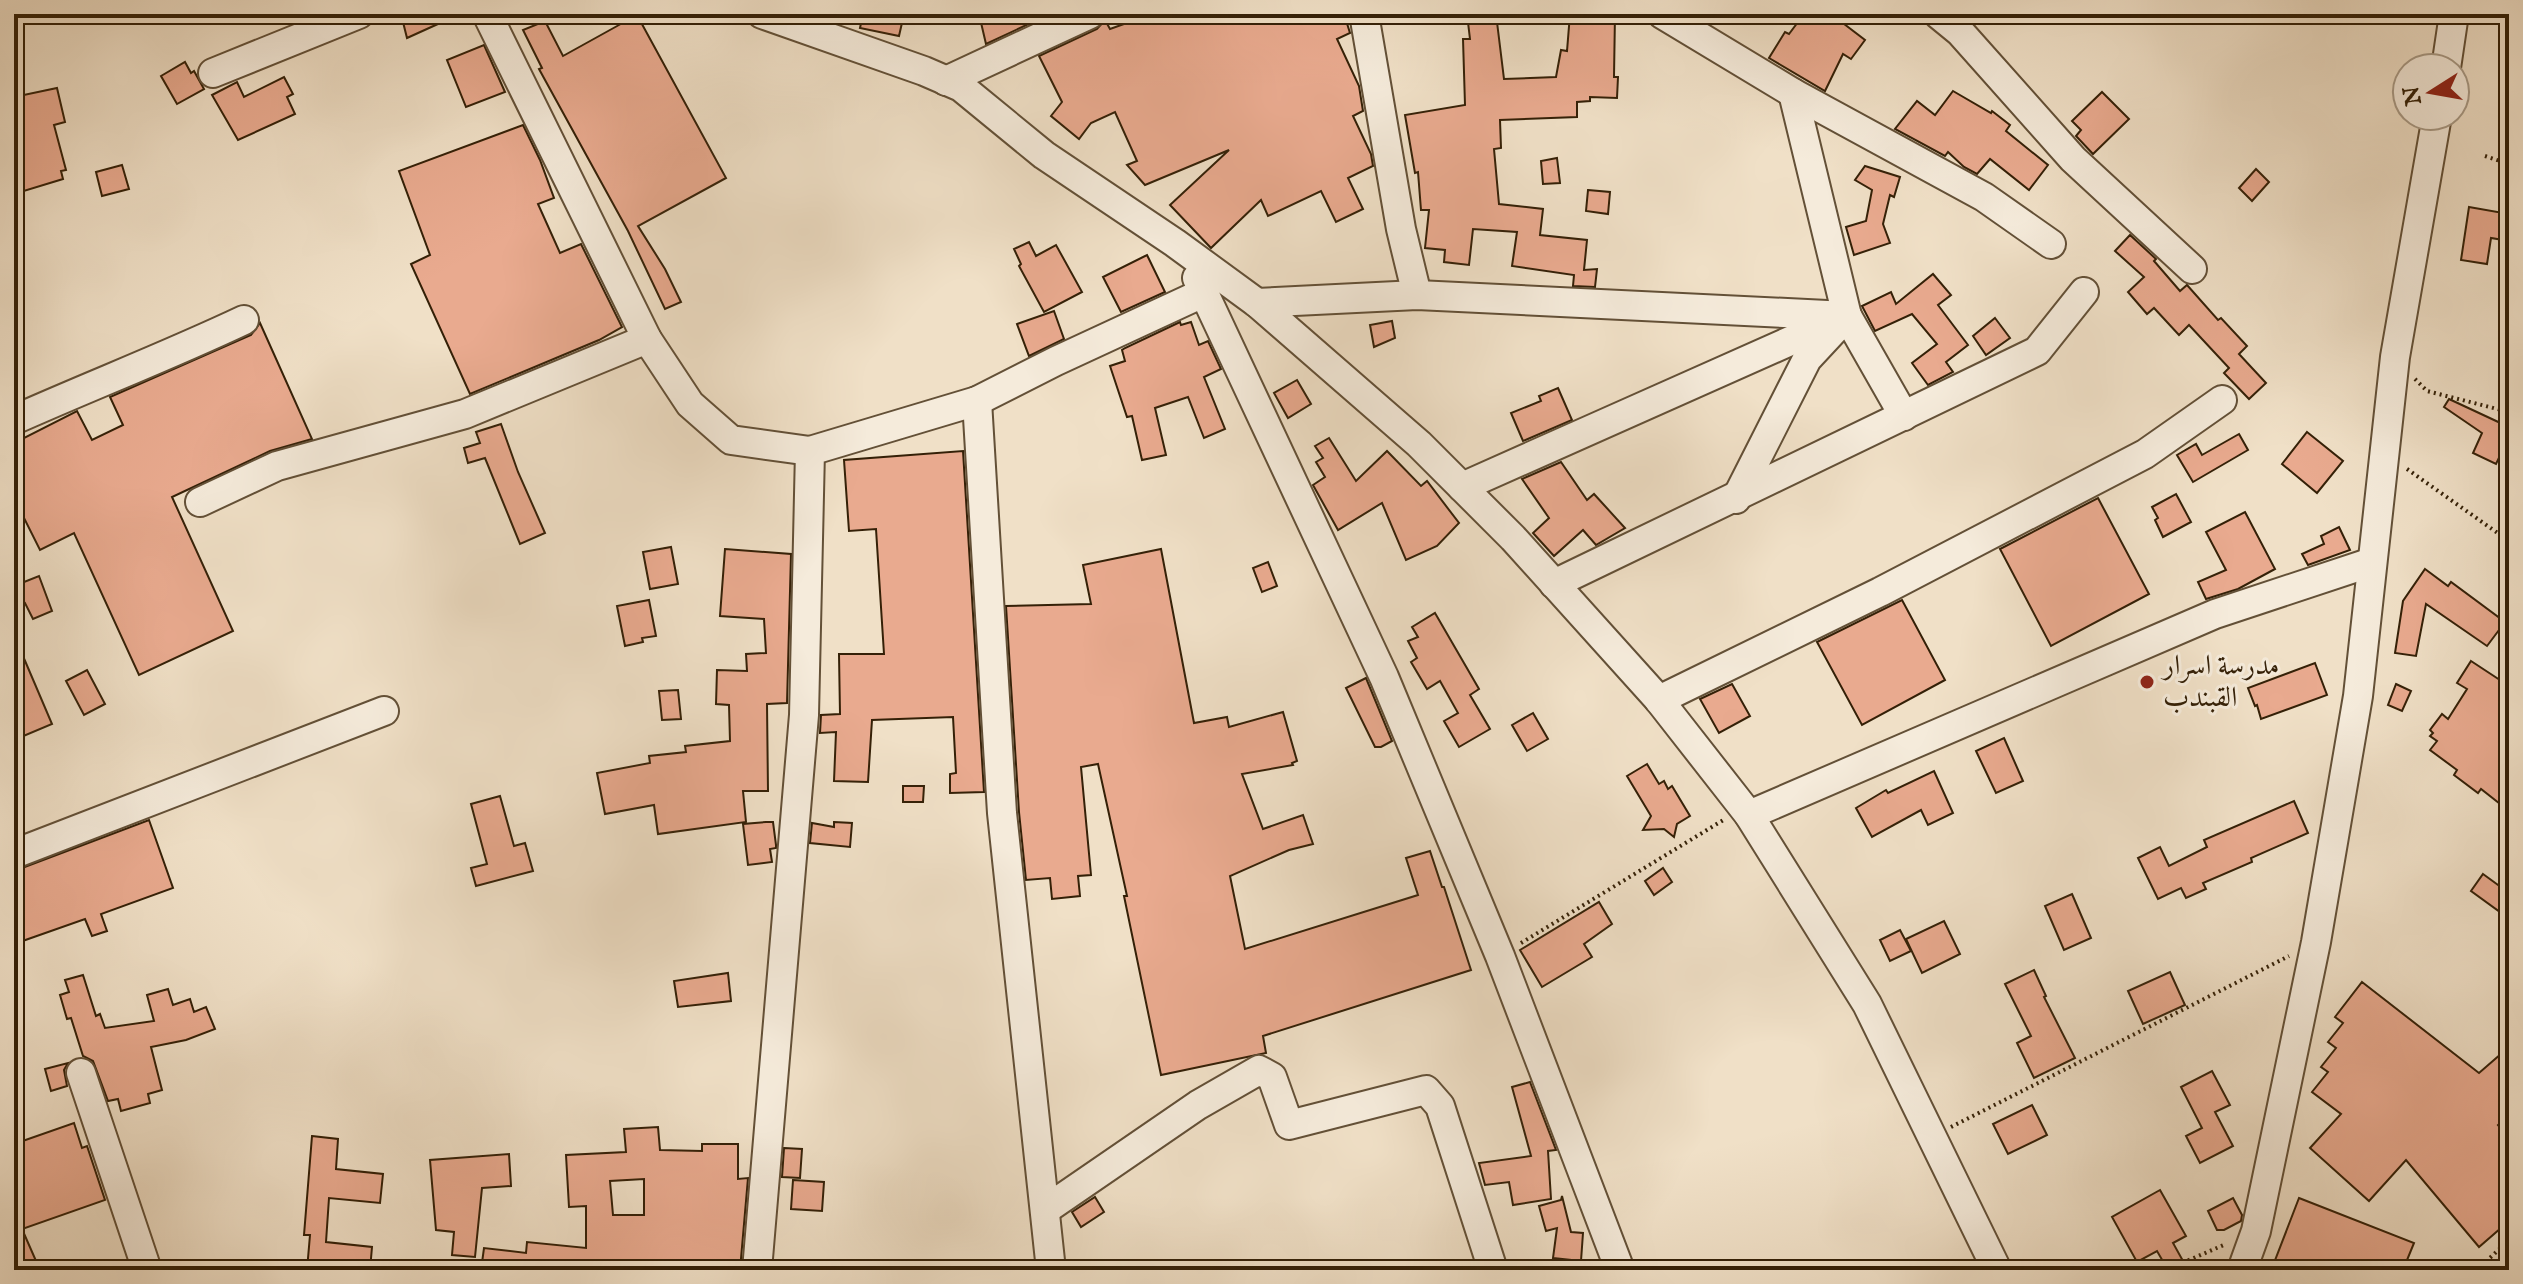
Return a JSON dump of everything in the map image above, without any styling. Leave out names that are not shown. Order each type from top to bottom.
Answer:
[{"type":"street","points":[[213,73],[359,14]]},
{"type":"street","points":[[487,14],[647,339],[690,404],[731,440],[810,451],[977,401],[1205,292]]},
{"type":"street","points":[[762,14],[961,87],[1044,155],[1175,243],[1257,303],[1419,444],[1513,538],[1659,700],[1747,811],[1867,1004],[1997,1270]]},
{"type":"street","points":[[946,81],[1090,14]]},
{"type":"street","points":[[1364,14],[1401,229],[1417,295]]},
{"type":"street","points":[[1662,14],[1793,93],[1984,197],[2051,244]]},
{"type":"street","points":[[1938,14],[1960,32],[2073,159],[2192,269]]},
{"type":"street","points":[[2448,52],[2454,14]]},
{"type":"street","points":[[1793,93],[1847,316],[1904,416]]},
{"type":"street","points":[[2242,1270],[2256,1231],[2316,942],[2358,696],[2395,357],[2434,132]]},
{"type":"street","points":[[1175,243],[1205,292],[1384,677],[1500,956],[1620,1270]]},
{"type":"street","points":[[1554,584],[1736,499],[2037,351],[2084,292]]},
{"type":"street","points":[[1257,303],[1417,295],[1847,316]]},
{"type":"street","points":[[1462,487],[1847,316]]},
{"type":"street","points":[[1736,499],[1807,359],[1847,316]]},
{"type":"street","points":[[14,420],[87,387],[169,356],[244,320]]},
{"type":"street","points":[[200,502],[277,466],[465,414],[647,339]]},
{"type":"street","points":[[1659,700],[1880,592],[2145,454],[2222,400]]},
{"type":"street","points":[[977,401],[1002,813],[1051,1270]]},
{"type":"street","points":[[757,1270],[804,715],[810,451]]},
{"type":"street","points":[[1747,811],[2215,614],[2372,562]]},
{"type":"street","points":[[14,854],[384,711]]},
{"type":"street","points":[[1045,1210],[1186,1113],[1259,1070],[1272,1077],[1289,1125],[1426,1090],[1440,1106],[1493,1270]]},
{"type":"street","points":[[81,1073],[147,1270]]},
{"type":"path","points":[[2485,156],[2509,164]]},
{"type":"path","points":[[2395,357],[2427,391],[2509,412]]},
{"type":"path","points":[[2386,453],[2509,541]]},
{"type":"path","points":[[1500,956],[1747,811]]},
{"type":"path","points":[[1931,1137],[2247,980],[2316,942]]},
{"type":"path","points":[[2166,1270],[2256,1231]]},
{"type":"path","points":[[2477,1270],[2509,1240]]},
{"type":"building","points":[[401,14],[460,14],[407,38]]},
{"type":"building","points":[[863,14],[904,14],[899,36],[860,28]]},
{"type":"building","points":[[979,14],[1050,14],[986,44]]},
{"type":"building","points":[[1152,14],[1344,14],[1350,33],[1337,39],[1359,86],[1363,111],[1353,116],[1371,154],[1373,166],[1348,178],[1363,209],[1336,222],[1321,191],[1268,216],[1261,200],[1211,248],[1170,205],[1229,150],[1145,185],[1127,165],[1137,161],[1115,112],[1091,123],[1079,139],[1051,116],[1062,102],[1039,56],[1097,29],[1105,20],[1110,29]]},
{"type":"building","points":[[1467,14],[1496,14],[1504,79],[1556,77],[1561,50],[1567,51],[1570,14],[1615,14],[1614,77],[1618,77],[1617,98],[1590,97],[1590,101],[1577,102],[1577,117],[1500,120],[1501,148],[1494,149],[1499,204],[1543,209],[1540,235],[1587,240],[1584,270],[1597,269],[1595,287],[1573,286],[1574,275],[1512,266],[1517,232],[1473,229],[1469,265],[1444,262],[1445,250],[1425,248],[1429,210],[1421,210],[1418,172],[1415,173],[1405,115],[1465,105],[1463,39],[1470,39]]},
{"type":"building","points":[[1804,14],[1831,14],[1865,40],[1851,59],[1843,54],[1825,91],[1769,58],[1785,32],[1789,34]]},
{"type":"building","points":[[637,15],[726,178],[638,226],[681,302],[665,309],[628,231],[539,69],[542,68],[523,30],[545,21],[563,56]]},
{"type":"building","points":[[484,45],[505,92],[466,107],[447,60]]},
{"type":"building","points":[[185,62],[204,89],[177,104],[161,76]]},
{"type":"building","points":[[284,77],[293,94],[287,97],[295,114],[238,140],[212,95],[237,82],[244,97]]},
{"type":"building","points":[[57,88],[65,122],[54,125],[66,170],[61,171],[63,179],[14,194],[14,97]]},
{"type":"building","points":[[1953,91],[1992,111],[2010,125],[2006,131],[2048,165],[2029,190],[1990,159],[1977,174],[1948,152],[1945,156],[1895,129],[1917,101],[1935,115]]},
{"type":"building","points":[[2102,92],[2129,119],[2093,154],[2076,136],[2081,130],[2072,121]]},
{"type":"building","points":[[523,125],[554,198],[538,204],[560,253],[581,244],[622,327],[599,340],[470,394],[411,264],[430,255],[399,171]]},
{"type":"building","points":[[1557,158],[1560,183],[1543,184],[1541,161]]},
{"type":"building","points":[[122,165],[129,189],[102,196],[96,172]]},
{"type":"building","points":[[1865,166],[1900,177],[1894,197],[1890,195],[1883,224],[1890,243],[1854,255],[1846,227],[1866,221],[1872,190],[1855,180]]},
{"type":"building","points":[[2256,169],[2269,182],[2252,201],[2239,188]]},
{"type":"building","points":[[1588,190],[1610,192],[1608,214],[1586,211]]},
{"type":"building","points":[[2469,207],[2509,214],[2509,241],[2491,238],[2487,264],[2461,260]]},
{"type":"building","points":[[2130,235],[2156,259],[2154,261],[2180,291],[2187,285],[2218,320],[2221,318],[2247,346],[2239,354],[2266,383],[2249,399],[2224,373],[2229,368],[2189,325],[2179,335],[2154,308],[2147,314],[2128,292],[2144,277],[2115,251]]},
{"type":"building","points":[[1029,242],[1036,256],[1056,245],[1082,292],[1044,312],[1019,266],[1021,264],[1014,249]]},
{"type":"building","points":[[1147,255],[1165,292],[1121,312],[1103,277]]},
{"type":"building","points":[[1933,274],[1951,295],[1938,305],[1968,345],[1946,362],[1953,372],[1928,385],[1912,363],[1937,344],[1912,314],[1875,331],[1862,306],[1891,292],[1896,304]]},
{"type":"building","points":[[1054,311],[1064,339],[1029,356],[1017,324]]},
{"type":"building","points":[[1995,318],[2010,338],[1986,355],[1973,336]]},
{"type":"building","points":[[1392,321],[1395,338],[1374,347],[1370,325]]},
{"type":"building","points":[[1180,322],[1181,325],[1191,322],[1199,345],[1208,341],[1221,369],[1204,377],[1225,429],[1204,438],[1188,397],[1155,408],[1166,455],[1142,460],[1132,416],[1127,417],[1110,366],[1125,361],[1122,350],[1125,348]]},
{"type":"building","points":[[260,323],[312,439],[270,451],[172,497],[233,631],[139,675],[74,533],[40,550],[14,498],[14,443],[77,411],[92,440],[123,425],[110,397],[251,335]]},
{"type":"building","points":[[1297,380],[1311,404],[1288,418],[1274,393]]},
{"type":"building","points":[[1558,388],[1572,420],[1523,441],[1511,413],[1541,401],[1539,396]]},
{"type":"building","points":[[2449,399],[2509,427],[2509,437],[2496,464],[2473,453],[2482,433],[2444,407]]},
{"type":"building","points":[[501,424],[545,533],[520,544],[485,458],[468,463],[464,448],[480,443],[476,432]]},
{"type":"building","points":[[2307,432],[2343,461],[2317,493],[2282,464]]},
{"type":"building","points":[[2239,434],[2248,450],[2193,482],[2177,455],[2196,444],[2202,455]]},
{"type":"building","points":[[1329,438],[1356,481],[1387,451],[1421,486],[1427,481],[1459,523],[1437,546],[1406,560],[1382,503],[1338,530],[1313,485],[1325,477],[1316,462],[1323,458],[1315,446]]},
{"type":"building","points":[[963,451],[984,792],[950,793],[950,774],[956,773],[953,717],[872,720],[868,782],[834,781],[836,732],[820,733],[821,715],[840,714],[839,654],[884,654],[876,529],[849,531],[844,460]]},
{"type":"building","points":[[1561,462],[1587,500],[1594,494],[1625,528],[1596,545],[1583,530],[1554,556],[1533,533],[1549,518],[1522,479]]},
{"type":"building","points":[[2176,494],[2191,522],[2163,537],[2152,507]]},
{"type":"building","points":[[2098,498],[2149,594],[2051,646],[2000,549]]},
{"type":"building","points":[[2245,512],[2275,569],[2238,589],[2206,599],[2198,582],[2226,570],[2206,532]]},
{"type":"building","points":[[2339,527],[2350,550],[2308,565],[2302,554],[2324,544],[2321,536]]},
{"type":"building","points":[[671,547],[678,584],[650,589],[643,552]]},
{"type":"building","points":[[725,549],[791,554],[787,703],[767,704],[768,791],[743,791],[746,822],[658,834],[654,805],[605,814],[597,773],[650,763],[649,756],[686,752],[685,746],[730,741],[729,705],[716,704],[717,670],[747,671],[746,654],[766,653],[764,619],[720,616]]},
{"type":"building","points":[[1161,549],[1194,723],[1227,717],[1229,727],[1283,712],[1297,761],[1293,765],[1242,774],[1263,829],[1303,815],[1313,844],[1289,850],[1230,876],[1245,949],[1418,895],[1406,858],[1430,851],[1471,970],[1263,1036],[1266,1053],[1161,1075],[1098,764],[1081,767],[1091,875],[1078,876],[1080,896],[1052,899],[1050,878],[1026,880],[1006,606],[1091,604],[1083,565]]},
{"type":"building","points":[[1268,562],[1277,586],[1262,592],[1253,568]]},
{"type":"building","points":[[2425,569],[2448,586],[2451,582],[2505,622],[2487,646],[2426,604],[2416,656],[2395,653],[2403,601]]},
{"type":"building","points":[[39,576],[52,611],[33,619],[25,603],[14,609],[14,586]]},
{"type":"building","points":[[649,600],[656,636],[625,646],[617,606]]},
{"type":"building","points":[[1902,600],[1945,680],[1862,725],[1817,642]]},
{"type":"building","points":[[1435,613],[1479,689],[1470,695],[1490,729],[1459,747],[1444,721],[1458,713],[1440,681],[1427,689],[1411,662],[1417,658],[1408,641],[1418,637],[1412,627]]},
{"type":"building","points":[[14,635],[52,724],[14,740]]},
{"type":"building","points":[[2471,661],[2509,686],[2509,811],[2481,789],[2478,793],[2454,775],[2457,770],[2430,750],[2437,741],[2430,736],[2433,733],[2430,730],[2442,714],[2448,719],[2467,689],[2457,683]]},
{"type":"building","points":[[2315,663],[2327,695],[2261,719],[2248,688]]},
{"type":"building","points":[[87,670],[105,704],[84,715],[66,681]]},
{"type":"building","points":[[1366,678],[1392,741],[1381,747],[1375,747],[1346,688]]},
{"type":"building","points":[[1732,684],[1750,716],[1719,733],[1700,699]]},
{"type":"building","points":[[2396,684],[2411,691],[2402,711],[2388,705]]},
{"type":"building","points":[[678,690],[681,719],[662,720],[659,691]]},
{"type":"building","points":[[1533,713],[1548,739],[1527,751],[1512,725]]},
{"type":"building","points":[[2004,738],[2023,781],[1996,793],[1976,751]]},
{"type":"building","points":[[1647,764],[1659,784],[1664,781],[1668,789],[1672,786],[1690,816],[1677,824],[1674,837],[1664,829],[1643,830],[1651,816],[1627,776]]},
{"type":"building","points":[[1934,771],[1953,813],[1928,825],[1921,810],[1872,837],[1856,808],[1886,790],[1888,793]]},
{"type":"building","points":[[903,786],[924,786],[923,802],[903,802]]},
{"type":"building","points":[[500,796],[514,846],[525,843],[533,871],[476,886],[471,868],[487,864],[471,804]]},
{"type":"building","points":[[2294,801],[2308,833],[2203,883],[2206,889],[2186,898],[2181,888],[2158,899],[2138,858],[2160,847],[2169,866],[2207,847],[2204,840]]},
{"type":"building","points":[[149,820],[173,888],[101,914],[107,931],[92,936],[85,919],[14,944],[14,871]]},
{"type":"building","points":[[773,822],[776,848],[770,849],[772,862],[748,865],[743,824]]},
{"type":"building","points":[[834,822],[852,823],[850,847],[810,843],[812,823],[834,827]]},
{"type":"building","points":[[1663,868],[1672,882],[1654,895],[1645,881]]},
{"type":"building","points":[[2483,874],[2509,893],[2509,900],[2500,912],[2471,891]]},
{"type":"building","points":[[2072,894],[2091,938],[2064,950],[2045,906]]},
{"type":"building","points":[[1599,902],[1612,924],[1584,944],[1592,957],[1542,987],[1520,950]]},
{"type":"building","points":[[1944,921],[1960,954],[1922,973],[1906,939]]},
{"type":"building","points":[[1900,930],[1911,951],[1890,961],[1880,940]]},
{"type":"building","points":[[2034,970],[2075,1058],[2034,1078],[2017,1043],[2031,1036],[2005,984]]},
{"type":"building","points":[[2170,972],[2185,1005],[2143,1024],[2128,991]]},
{"type":"building","points":[[728,973],[731,1001],[678,1007],[674,981]]},
{"type":"building","points":[[83,975],[96,1016],[100,1014],[105,1028],[154,1021],[147,995],[168,989],[173,1005],[190,999],[194,1012],[206,1007],[215,1029],[186,1040],[151,1047],[162,1090],[148,1094],[150,1103],[121,1111],[118,1099],[108,1101],[93,1061],[83,1056],[60,995],[69,992],[65,980]]},
{"type":"building","points":[[2362,982],[2479,1073],[2509,1047],[2509,1115],[2498,1125],[2509,1138],[2509,1221],[2479,1247],[2406,1160],[2369,1201],[2310,1148],[2341,1114],[2312,1092],[2328,1072],[2321,1067],[2336,1048],[2328,1042],[2343,1023],[2335,1017]]},
{"type":"building","points":[[68,1063],[64,1070],[67,1086],[51,1091],[45,1069]]},
{"type":"building","points":[[2212,1071],[2230,1105],[2215,1112],[2233,1146],[2200,1163],[2186,1136],[2202,1128],[2181,1087]]},
{"type":"building","points":[[1530,1082],[1556,1150],[1548,1151],[1551,1199],[1513,1205],[1509,1182],[1485,1185],[1479,1163],[1531,1156],[1512,1087]]},
{"type":"building","points":[[2032,1105],[2047,1135],[2008,1154],[1993,1124]]},
{"type":"building","points":[[74,1123],[82,1148],[87,1146],[105,1200],[22,1229],[40,1270],[14,1270],[14,1144]]},
{"type":"building","points":[[658,1127],[660,1150],[702,1151],[702,1144],[738,1144],[738,1179],[748,1178],[740,1270],[481,1270],[484,1248],[526,1253],[527,1242],[586,1248],[586,1206],[569,1207],[566,1155],[626,1152],[624,1129]],"holes":[[[644,1179],[644,1215],[613,1215],[610,1181]]]},
{"type":"building","points":[[312,1136],[338,1139],[336,1169],[383,1174],[380,1203],[329,1198],[326,1242],[372,1247],[370,1270],[307,1270],[310,1235],[304,1235]]},
{"type":"building","points":[[784,1148],[802,1149],[800,1178],[782,1177]]},
{"type":"building","points":[[509,1154],[511,1186],[482,1188],[475,1257],[452,1255],[454,1232],[436,1230],[430,1160]]},
{"type":"building","points":[[793,1180],[824,1182],[822,1211],[791,1209]]},
{"type":"building","points":[[2160,1190],[2186,1236],[2173,1243],[2188,1270],[2168,1270],[2157,1251],[2137,1262],[2112,1217]]},
{"type":"building","points":[[1562,1196],[1571,1232],[1583,1233],[1581,1261],[1553,1258],[1557,1228],[1546,1231],[1539,1206],[1561,1200]]},
{"type":"building","points":[[1095,1197],[1104,1212],[1081,1227],[1072,1212]]},
{"type":"building","points":[[2233,1198],[2242,1215],[2241,1221],[2224,1230],[2217,1230],[2208,1211]]},
{"type":"building","points":[[2299,1198],[2414,1243],[2403,1270],[2291,1270],[2274,1263]]},
{"type":"place","name":"مدرسة اسرار القبندب","points":[[2147,682]]}]
